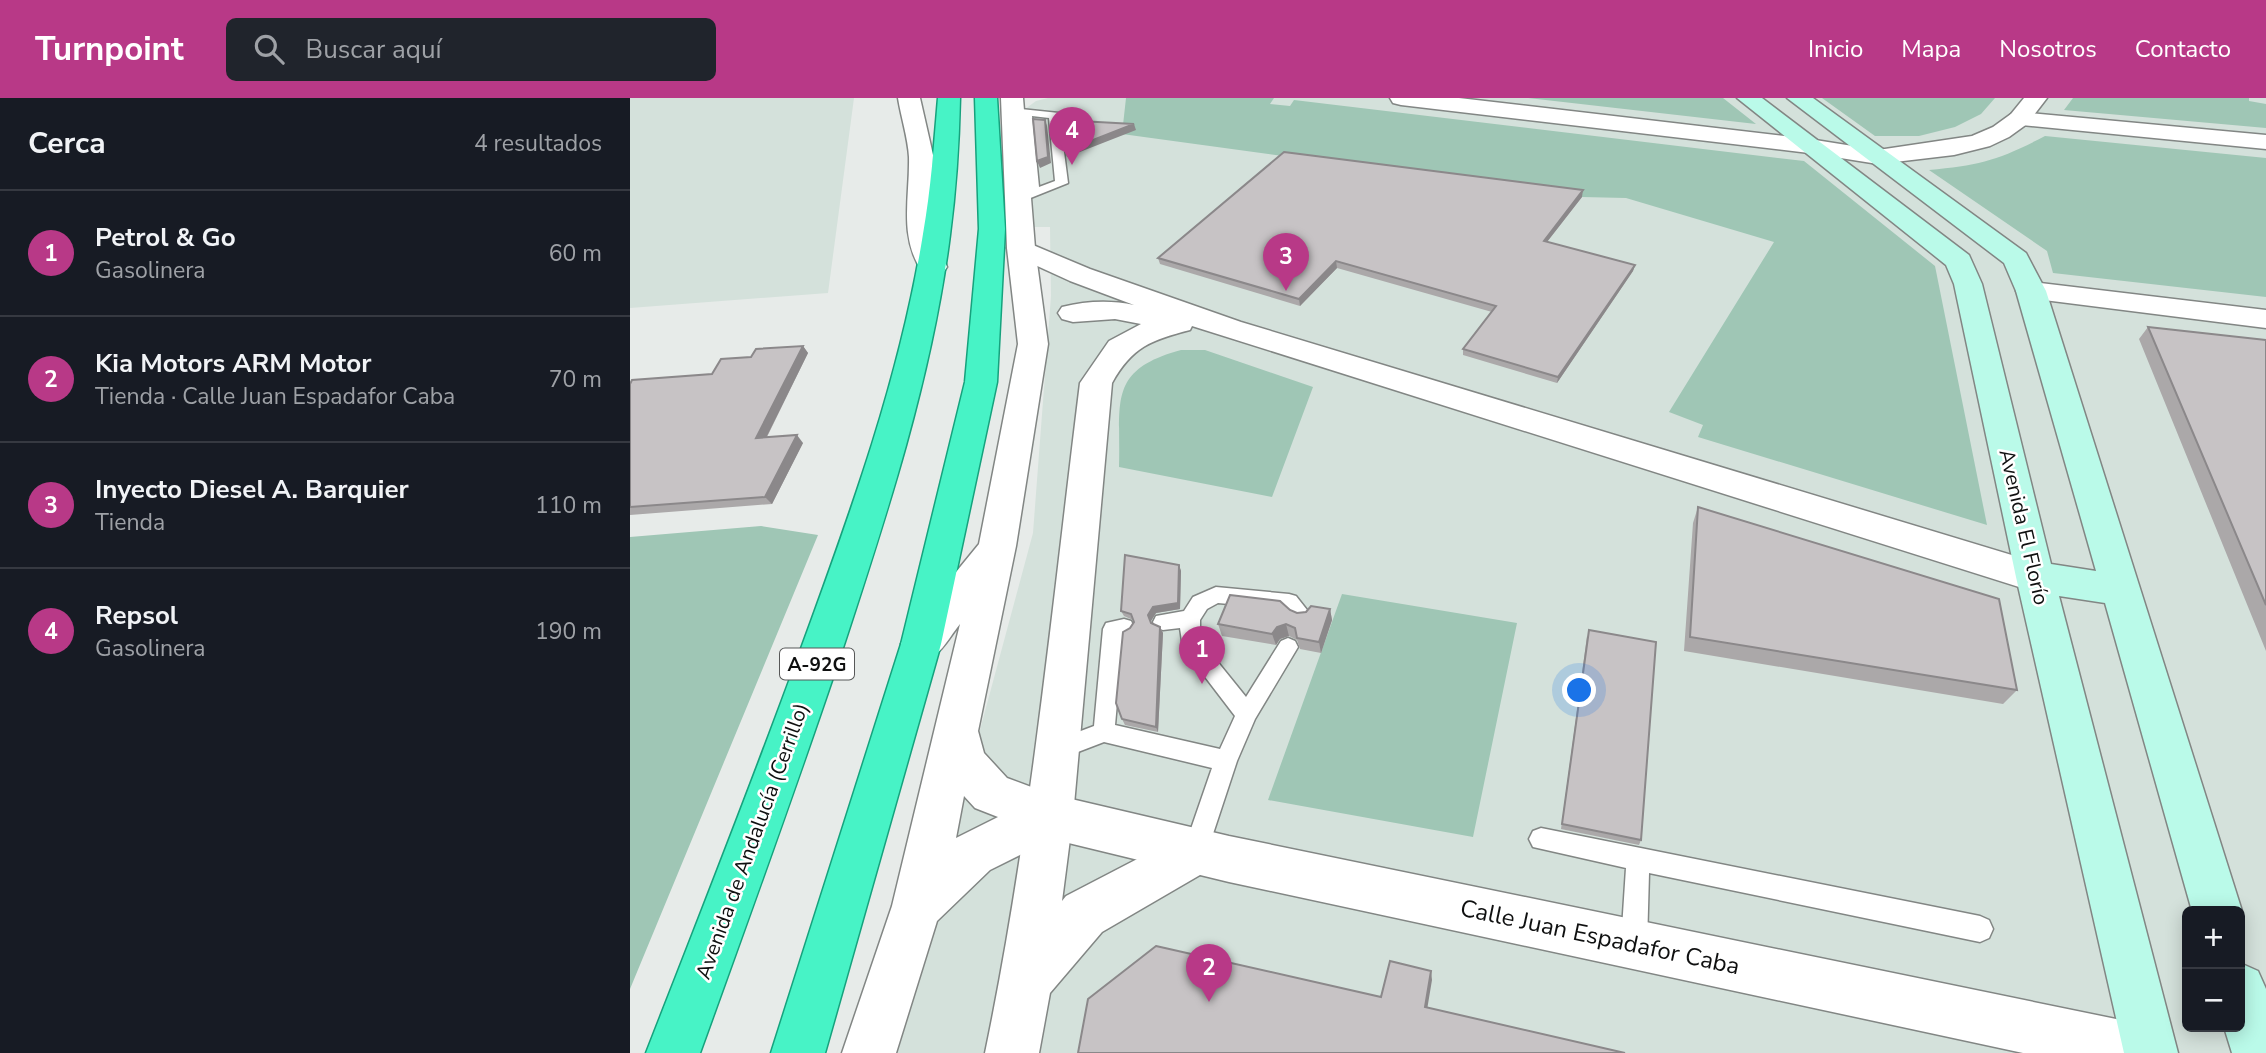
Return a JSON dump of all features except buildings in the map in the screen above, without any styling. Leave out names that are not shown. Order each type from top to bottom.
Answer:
[{"type":"highway","name":"Avenida de Andalucía (Cerrillo)","points":[[673,1053],[775,784],[869,513],[910,376],[933,267],[948,151],[949,98]]},
{"type":"highway","points":[[798,1053],[921,645],[981,382],[992,229],[1009,105]]},
{"type":"main road","name":"Avenida El Florío","points":[[1748,98],[1959,261],[1968,284],[2035,576],[2151,1053]]},
{"type":"main road","points":[[1798,98],[2016,259],[2031,291],[2216,906]]},
{"type":"main road","points":[[1968,284],[2031,291]]},
{"type":"main road","points":[[2035,576],[2121,590]]},
{"type":"main road","points":[[2245,1006],[2259,1053]]},
{"type":"street","points":[[909,98],[921,155],[919,227],[933,267]]},
{"type":"street","points":[[922,98],[954,98]]},
{"type":"street","points":[[1401,98],[1809,146],[1878,157],[1954,148],[2001,132],[2019,119],[2036,98]]},
{"type":"street","points":[[869,1053],[917,906],[997,546],[1033,344],[1021,248],[1026,196],[1009,105]]},
{"type":"street","points":[[2019,119],[2266,142]]},
{"type":"street","points":[[1021,248],[1080,275],[1230,329],[2035,576]]},
{"type":"street","points":[[1033,344],[1073,313],[1084,294],[1080,275]]},
{"type":"street","points":[[2031,291],[2266,319]]},
{"type":"street","points":[[1073,313],[1115,310],[1179,323],[1230,329]]},
{"type":"street","points":[[1012,1053],[1027,981],[1050,816],[1096,383],[1110,356],[1136,334],[1179,323]]},
{"type":"street","points":[[921,645],[997,546]]},
{"type":"street","name":"Calle Juan Espadafor Caba","points":[[956,731],[964,764],[991,793],[1050,816],[1195,852],[2151,1053]]},
{"type":"street","points":[[917,906],[972,854],[1050,816]]},
{"type":"street","points":[[1027,981],[1084,914],[1195,852]]},
{"type":"lane","points":[[1009,105],[1055,115],[1062,183],[1026,196]]},
{"type":"lane","points":[[1247,714],[1190,642],[1190,619],[1200,603],[1216,595],[1289,602],[1301,615]]},
{"type":"lane","points":[[1163,622],[1190,619]]},
{"type":"lane","points":[[1104,732],[1113,629],[1124,628]]},
{"type":"lane","points":[[1195,852],[1226,761],[1247,714],[1289,647]]},
{"type":"lane","points":[[1057,750],[1104,732],[1226,761]]},
{"type":"lane","points":[[1541,839],[1980,929]]},
{"type":"lane","points":[[1634,945],[1638,860]]},
{"type":"shaded area","points":[[630,98],[854,98],[828,293],[630,308]]},
{"type":"shaded area","points":[[1048,98],[2266,98],[2266,1053],[893,1053],[1033,533],[1051,296],[1050,227],[1033,227],[1021,112],[1036,101]]},
{"type":"green space","points":[[1126,98],[1274,98],[1270,104],[1290,106],[1294,100],[1804,161],[1935,266],[1987,525],[1698,437],[1703,425],[1669,412],[1774,242],[1626,198],[1582,197],[1122,134]]},
{"type":"green space","points":[[1528,98],[1723,98],[1756,124]]},
{"type":"green space","points":[[1822,98],[1995,98],[1981,114],[1955,127],[1919,136],[1875,136]]},
{"type":"green space","points":[[2073,98],[2249,98],[2249,101],[2266,104],[2266,128],[2064,110]]},
{"type":"green space","points":[[2045,136],[2266,158],[2266,297],[2053,273],[2047,251],[1929,170],[1989,160]]},
{"type":"green space","points":[[1181,350],[1205,350],[1313,387],[1272,497],[1119,467],[1120,407],[1129,379],[1140,368],[1157,358]]},
{"type":"green space","points":[[761,526],[818,535],[630,989],[630,537]]},
{"type":"green space","points":[[1342,594],[1517,623],[1473,837],[1268,800]]},
{"type":"place","name":"Repsol","points":[[1072,165]]},
{"type":"place","name":"Inyecto Diesel A. Barquier","points":[[1286,291]]},
{"type":"place","name":"Petrol & Go","points":[[1202,684]]},
{"type":"place","name":"Kia Motors ARM Motor","points":[[1209,1002]]}]
